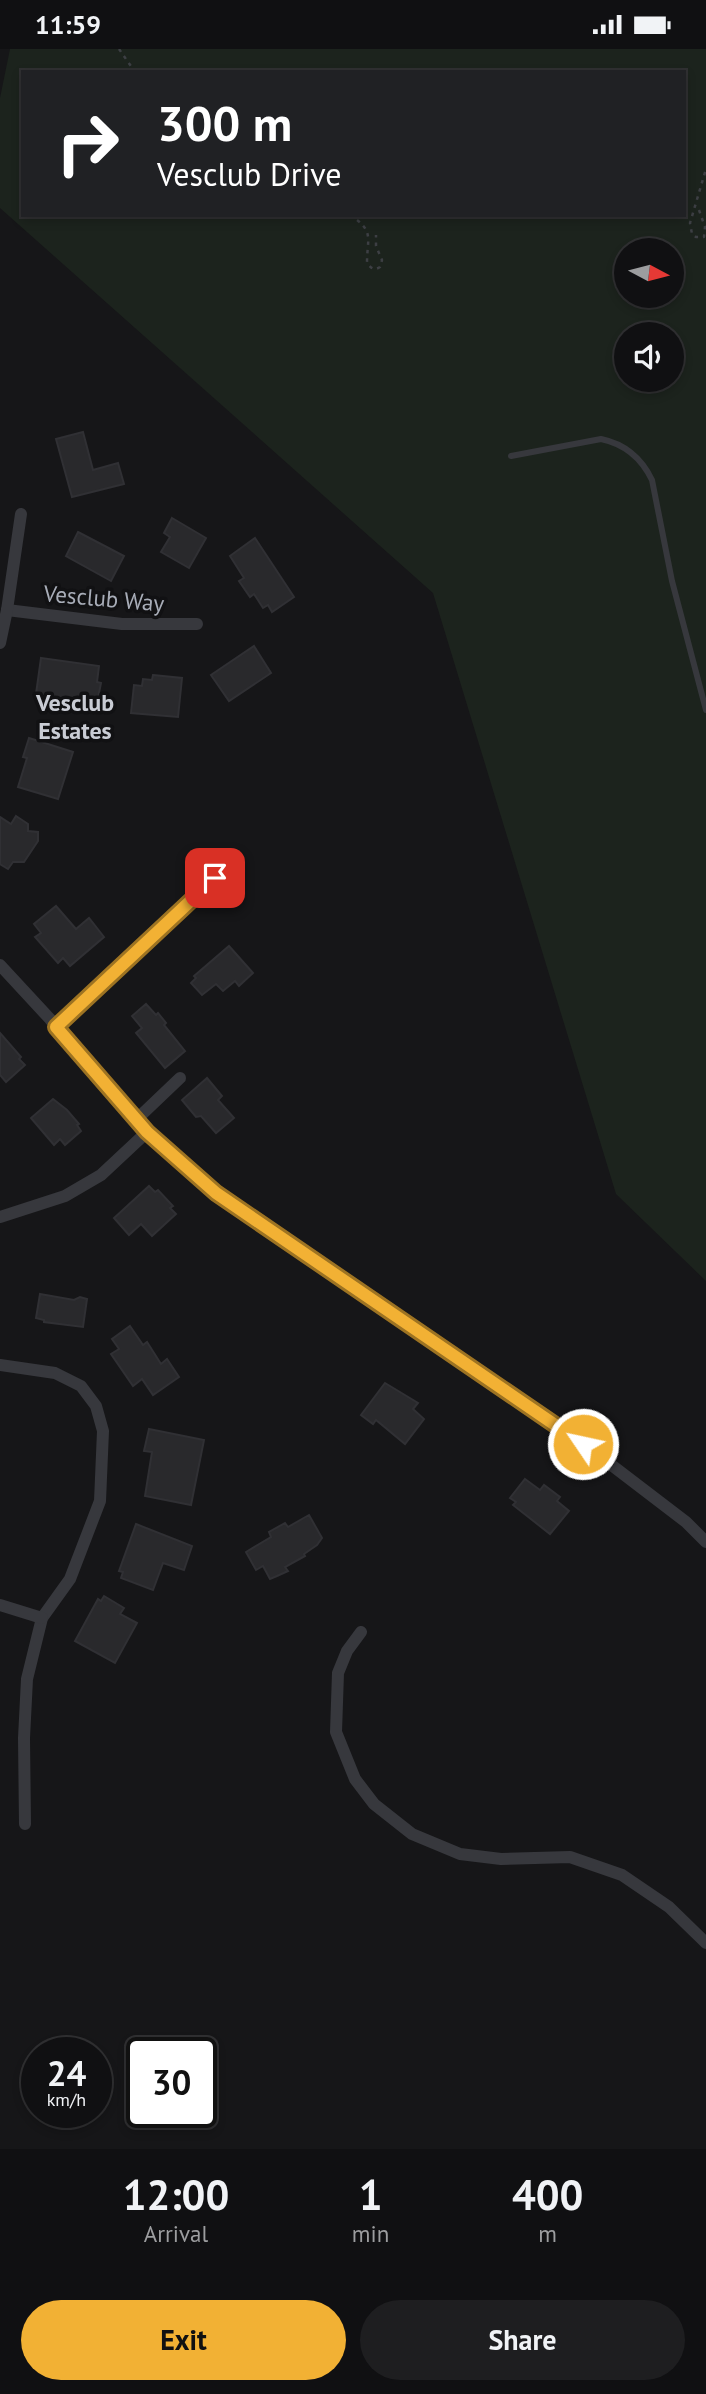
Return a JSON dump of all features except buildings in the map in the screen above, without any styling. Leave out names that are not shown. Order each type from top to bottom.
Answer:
[{"type":"street","name":"Vesclub Way","points":[[0,643],[21,514]]},
{"type":"street","name":"Vesclub Way","points":[[7,610],[122,624],[197,624]]},
{"type":"street","points":[[56,1027],[215,878]]},
{"type":"street","points":[[0,965],[147,1132],[216,1193],[583,1444],[686,1522],[706,1542]]},
{"type":"street","points":[[137,1119],[180,1078]]},
{"type":"street","points":[[0,1217],[65,1196],[101,1175],[147,1132]]},
{"type":"street","points":[[0,1365],[55,1373],[81,1386],[96,1406],[103,1431],[100,1501],[70,1579],[42,1618],[27,1679],[23,1738],[25,1824]]},
{"type":"street","points":[[0,1605],[42,1618]]},
{"type":"street","points":[[361,1632],[347,1651],[338,1674],[336,1732],[355,1779],[374,1804],[412,1834],[460,1854],[500,1859],[570,1857],[622,1875],[669,1907],[706,1943]]},
{"type":"lane","points":[[511,456],[601,439],[628,449],[646,468],[652,480],[674,590],[706,710]]},
{"type":"path","points":[[119,49],[134,70]]},
{"type":"path","points":[[699,210],[705,227],[704,237],[692,234],[690,223],[706,169]]},
{"type":"path","points":[[352,217],[369,234],[367,263],[376,269],[380,267],[382,260],[376,246],[376,235]]},
{"type":"shaded area","points":[[10,49],[706,49],[706,1281],[616,1194],[433,593],[0,208],[0,98]]},
{"type":"district","name":"Vesclub Estates","points":[[75,716]]},
{"type":"route","points":[[215,878],[56,1027],[147,1132],[216,1193],[583,1444]]}]
